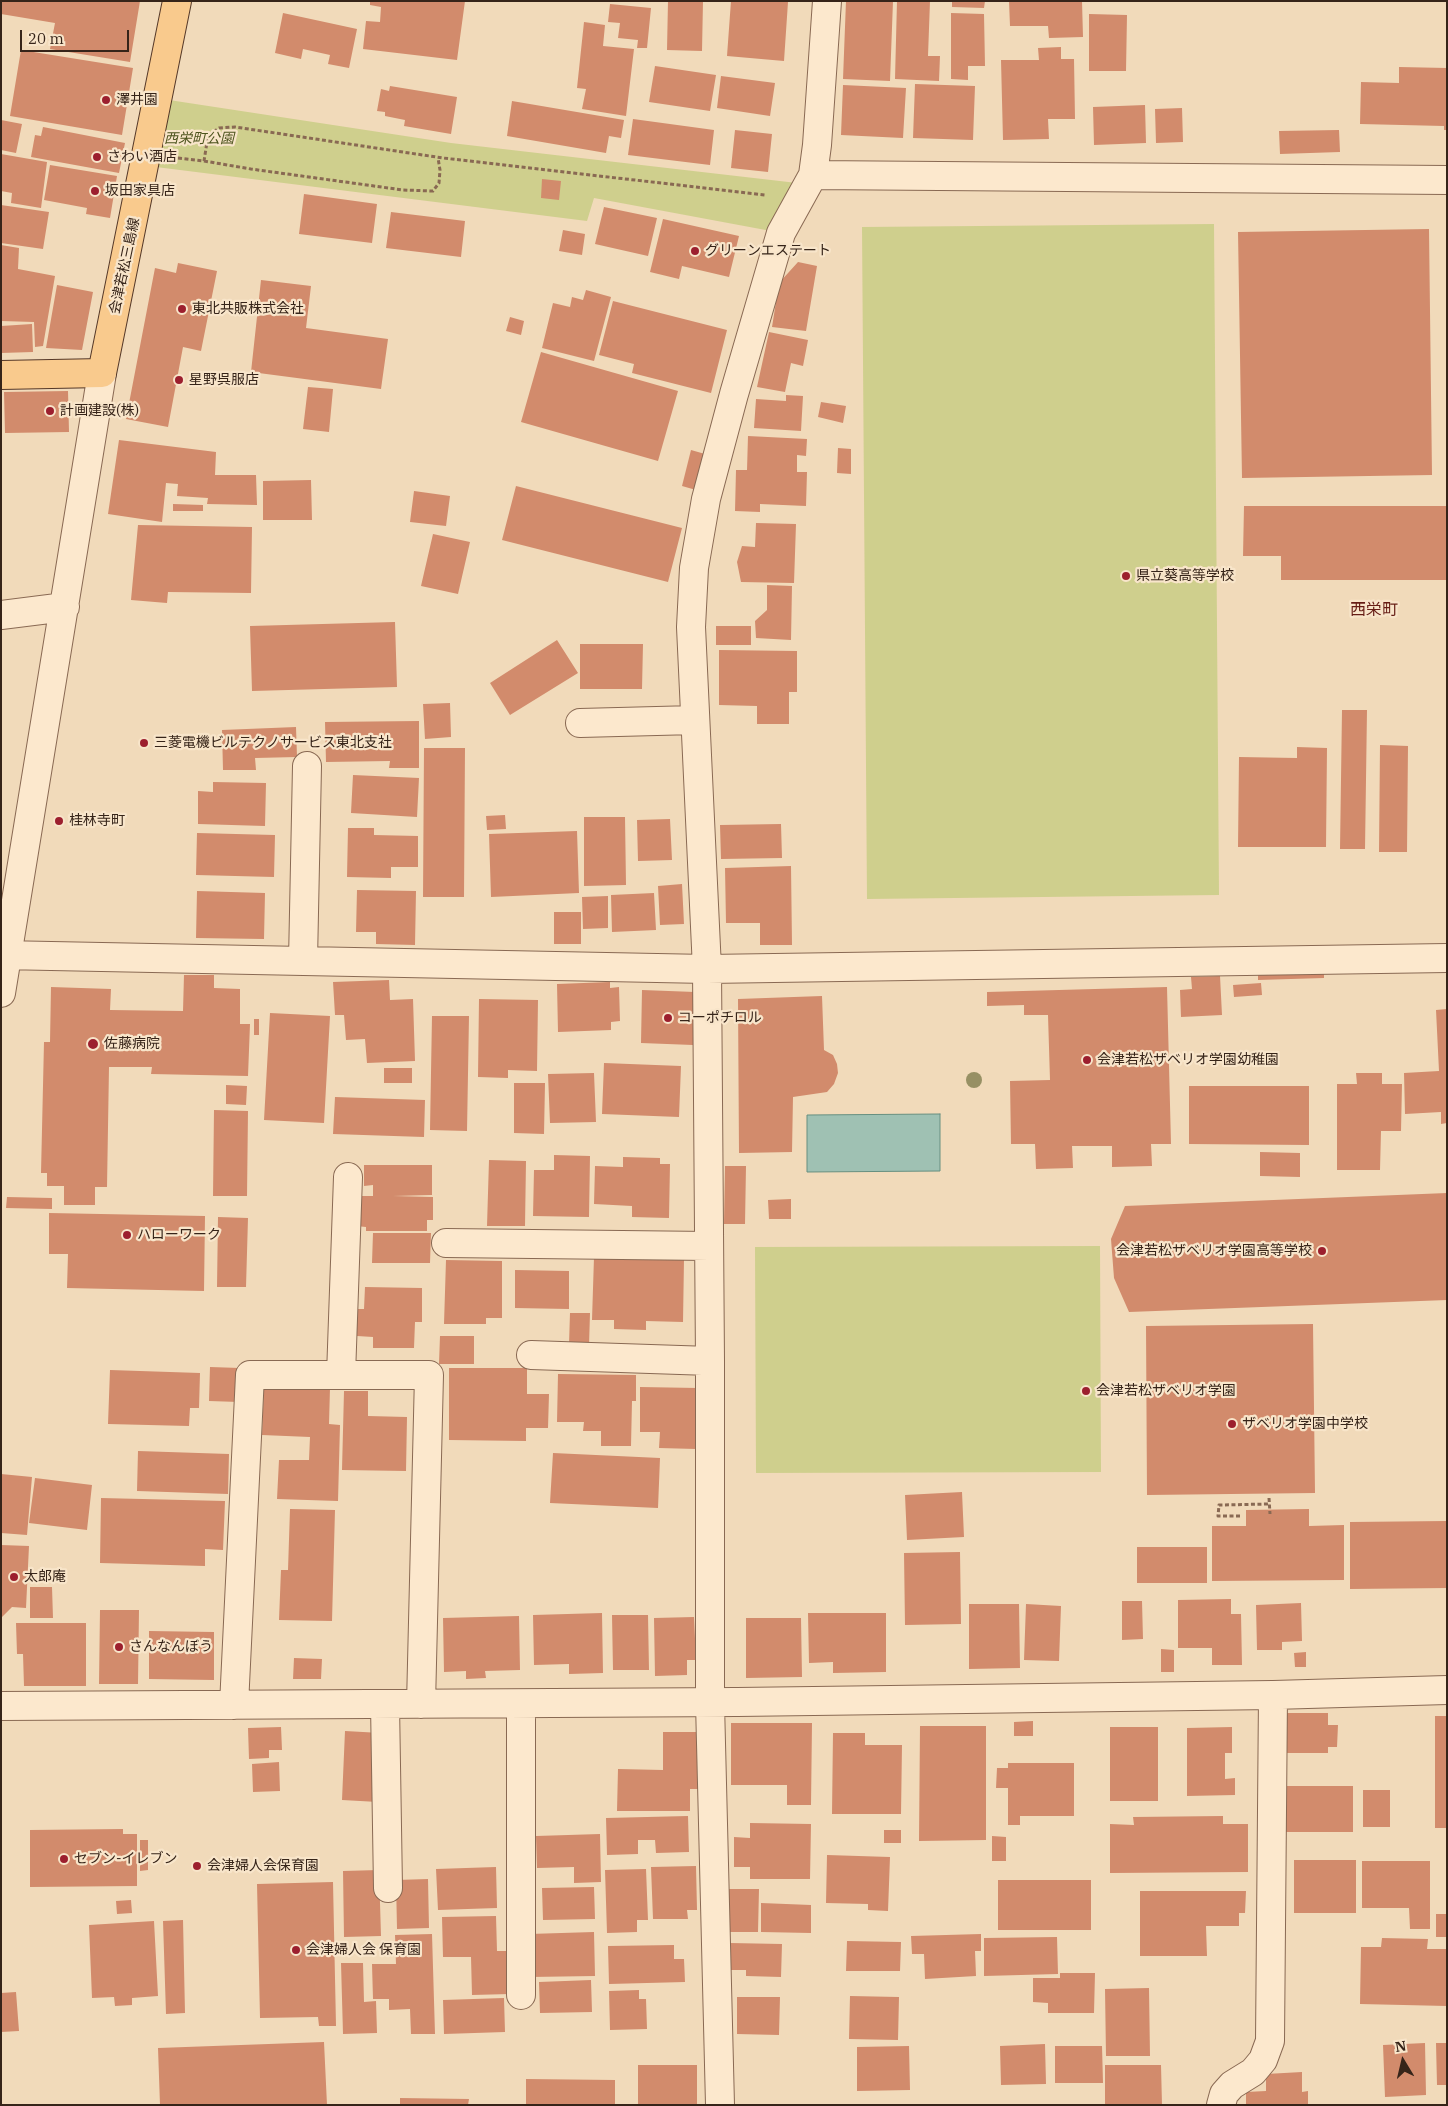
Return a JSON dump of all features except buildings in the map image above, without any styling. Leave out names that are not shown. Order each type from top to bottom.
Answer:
[{"type":"main road","name":"会津若松三島線","points":[[102,374],[148,155],[177,1]]},
{"type":"main road","points":[[1,375],[102,374]]},
{"type":"street","points":[[720,2105],[710,1702],[707,968],[691,627],[694,568],[706,499],[734,394],[782,233],[807,186],[817,145],[827,1]]},
{"type":"street","points":[[807,186],[1447,180]]},
{"type":"street","points":[[1,993],[5,955],[65,607],[102,374]]},
{"type":"street","points":[[1,615],[65,607]]},
{"type":"street","points":[[580,723],[695,720]]},
{"type":"street","points":[[303,961],[307,766]]},
{"type":"street","points":[[5,955],[707,968],[1447,958]]},
{"type":"street","points":[[341,1375],[348,1177]]},
{"type":"street","points":[[446,1243],[709,1246]]},
{"type":"street","points":[[531,1355],[710,1361]]},
{"type":"street","points":[[234,1705],[250,1375],[429,1375],[422,1704]]},
{"type":"street","points":[[1,1706],[710,1702],[1272,1695],[1447,1690]]},
{"type":"street","points":[[1221,2105],[1224,2094],[1232,2085],[1253,2072],[1263,2060],[1270,2042],[1272,1695]]},
{"type":"street","points":[[385,1704],[388,1888]]},
{"type":"street","points":[[521,1704],[521,1995]]},
{"type":"path","points":[[204,161],[208,136],[219,128],[235,127],[437,157],[807,186]]},
{"type":"path","points":[[148,155],[204,161],[251,170],[403,190],[433,191],[439,183],[440,170],[437,157]]},
{"type":"path","points":[[1269,1498],[1270,1514]]},
{"type":"path","points":[[1240,1516],[1218,1516],[1219,1505],[1270,1504]]},
{"type":"green space","name":"西栄町公園","points":[[169,100],[451,143],[797,183],[771,231],[594,198],[587,221],[156,167]]},
{"type":"green space","points":[[1214,224],[1219,895],[867,899],[862,227]]},
{"type":"green space","points":[[1100,1246],[1101,1472],[756,1473],[755,1247]]},
{"type":"shaded area","points":[[940,1114],[940,1171],[807,1172],[807,1115]]},
{"type":"place","name":"澤井園","points":[[106,100]]},
{"type":"place","name":"さわい酒店","points":[[97,157]]},
{"type":"place","name":"坂田家具店","points":[[95,191]]},
{"type":"place","name":"グリーンエステート","points":[[695,251]]},
{"type":"place","name":"東北共販株式会社","points":[[182,309]]},
{"type":"place","name":"星野呉服店","points":[[179,380]]},
{"type":"place","name":"計画建設(株)","points":[[50,411]]},
{"type":"place","name":"県立葵高等学校","points":[[1126,576]]},
{"type":"place","name":"三菱電機ビルテクノサービス東北支社","points":[[144,743]]},
{"type":"place","name":"桂林寺町","points":[[59,821]]},
{"type":"place","name":"コーポチロル","points":[[668,1018]]},
{"type":"place","name":"佐藤病院","points":[[93,1044]]},
{"type":"place","name":"会津若松ザベリオ学園幼稚園","points":[[1087,1060]]},
{"type":"place","name":"ハローワーク","points":[[127,1235]]},
{"type":"place","name":"会津若松ザベリオ学園高等学校","points":[[1322,1251]]},
{"type":"place","name":"会津若松ザベリオ学園","points":[[1086,1391]]},
{"type":"place","name":"ザベリオ学園中学校","points":[[1232,1424]]},
{"type":"place","name":"太郎庵","points":[[14,1577]]},
{"type":"place","name":"さんなんぼう","points":[[119,1647]]},
{"type":"place","name":"セブン-イレブン","points":[[64,1859]]},
{"type":"place","name":"会津婦人会保育園","points":[[197,1866]]},
{"type":"place","name":"会津婦人会 保育園","points":[[296,1950]]},
{"type":"district","name":"西栄町","points":[[1374,610]]}]
